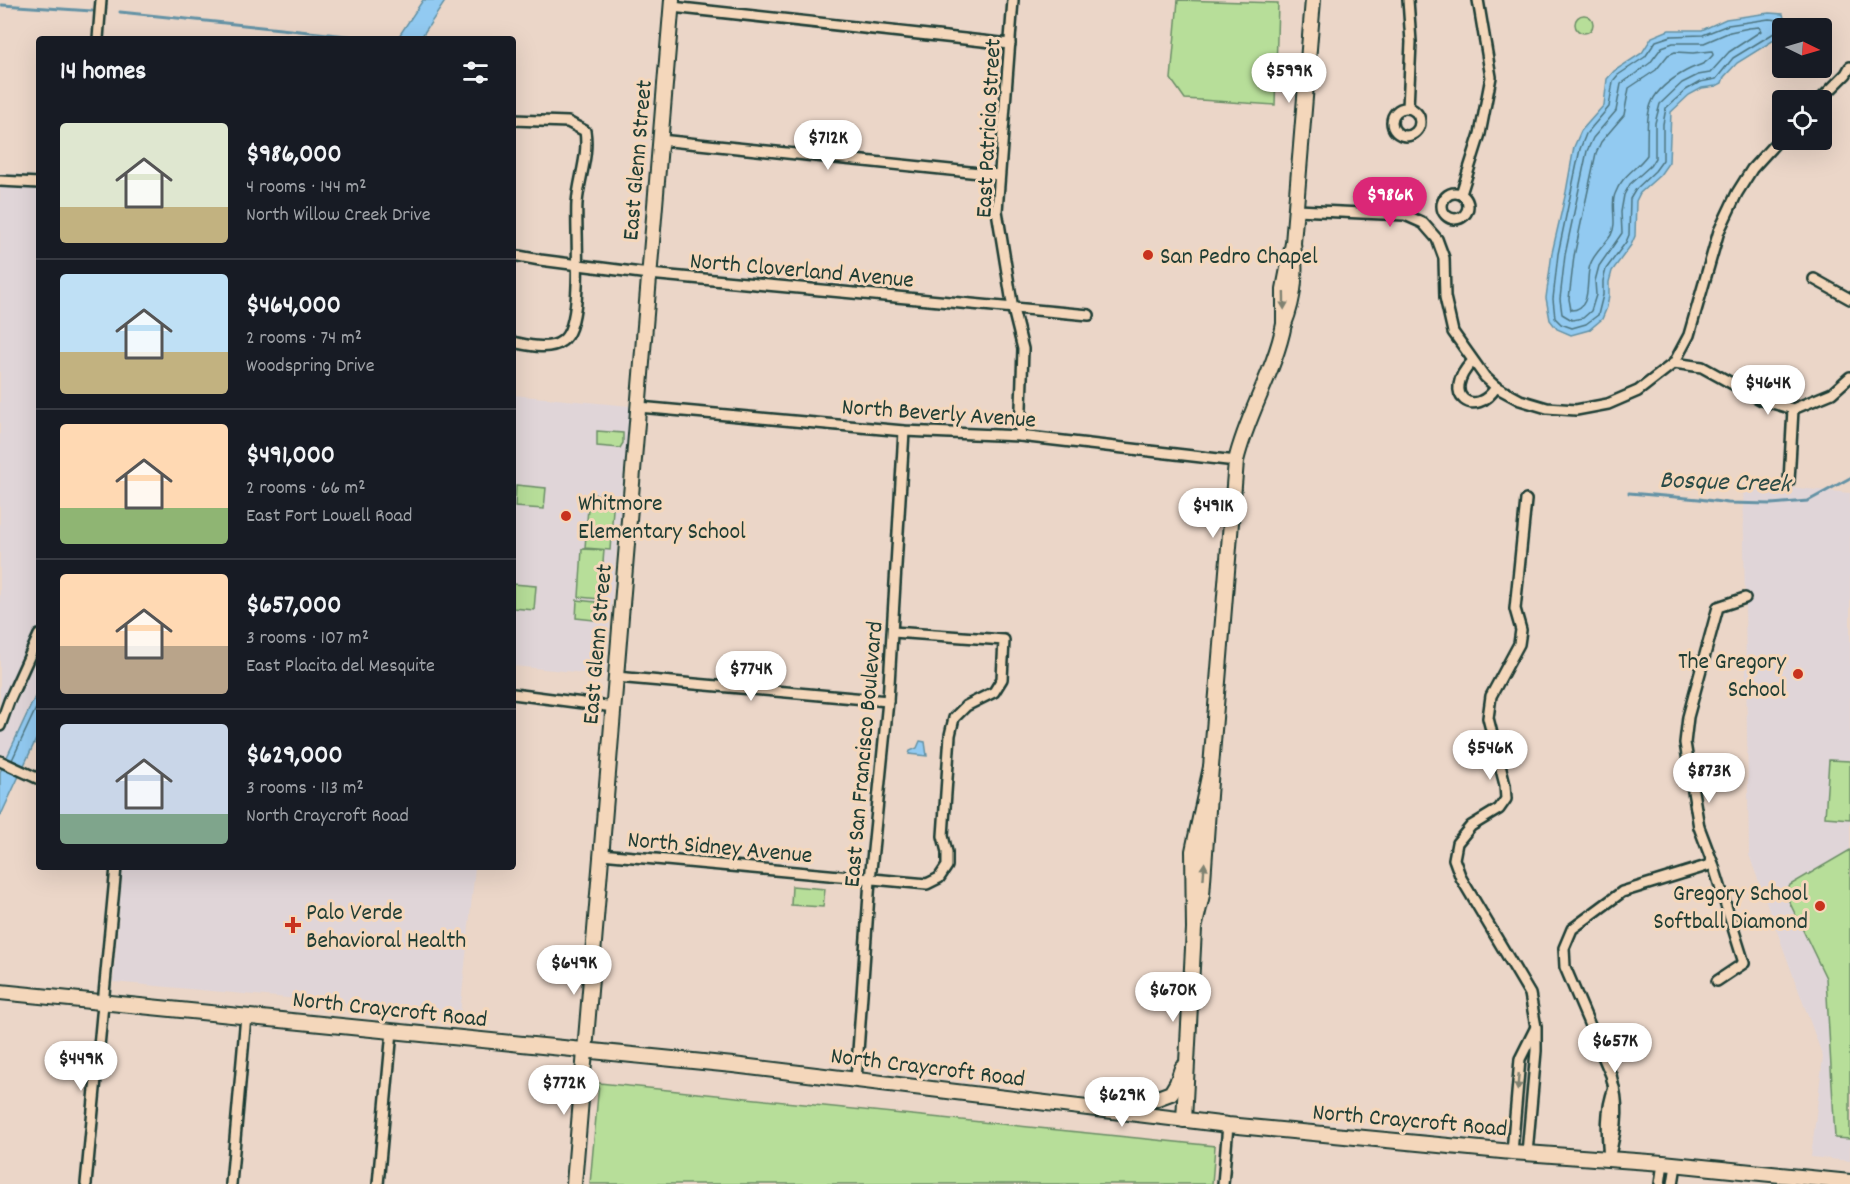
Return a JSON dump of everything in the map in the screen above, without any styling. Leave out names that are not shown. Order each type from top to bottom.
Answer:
[{"type":"street","points":[[98,36],[101,0]]},
{"type":"street","name":"East Patricia Street","points":[[1013,0],[997,211],[1013,309],[1023,349],[1020,436]]},
{"type":"street","points":[[1184,1120],[1194,929],[1202,895],[1210,767],[1236,461],[1242,435],[1271,366],[1284,324],[1284,289],[1297,210],[1313,0]]},
{"type":"street","points":[[1408,0],[1411,62],[1408,108]]},
{"type":"street","points":[[1461,194],[1480,134],[1491,77],[1490,59],[1478,0]]},
{"type":"street","points":[[672,3],[1010,44]]},
{"type":"street","name":"East Glenn Street","points":[[574,1184],[672,3]]},
{"type":"street","points":[[1830,90],[1850,67]]},
{"type":"street","points":[[516,120],[568,122],[585,131],[587,147],[579,181],[577,206],[578,265],[573,326],[563,341],[550,347],[516,342]]},
{"type":"street","points":[[660,140],[999,175]]},
{"type":"street","points":[[1297,210],[1405,215],[1424,223],[1437,239],[1444,258],[1445,297],[1453,332],[1485,378],[1520,400],[1547,408],[1576,410],[1608,404],[1638,391],[1674,363],[1689,335],[1719,231],[1752,169],[1772,146]]},
{"type":"street","points":[[0,180],[36,183]]},
{"type":"street","name":"North Cloverland Avenue","points":[[516,255],[649,274],[1089,315]]},
{"type":"street","points":[[1814,279],[1850,299]]},
{"type":"street","points":[[1472,362],[1463,371],[1458,384],[1460,394],[1467,402],[1475,404],[1484,400],[1496,387]]},
{"type":"street","points":[[1674,363],[1702,367],[1762,400],[1793,409],[1832,393],[1850,376]]},
{"type":"street","name":"North Beverly Avenue","points":[[639,407],[904,431],[1020,436],[1236,461]]},
{"type":"street","points":[[1789,481],[1793,409]]},
{"type":"street","name":"East San Francisco Boulevard","points":[[856,1080],[870,880],[888,701],[904,431]]},
{"type":"street","points":[[1526,500],[1515,609],[1521,630],[1519,644],[1491,696],[1488,718],[1505,785],[1506,799],[1499,809],[1471,826],[1457,843],[1454,859],[1461,879],[1530,994],[1536,1027],[1536,1051],[1527,1153]]},
{"type":"street","points":[[1716,981],[1744,963],[1699,827],[1685,743],[1688,717],[1718,607],[1745,598]]},
{"type":"street","name":"North Sidney Avenue","points":[[602,854],[870,880],[927,884],[939,878],[947,866],[944,836],[950,735],[954,718],[966,706],[994,692],[1002,679],[1004,640],[893,632]]},
{"type":"street","points":[[0,726],[36,642]]},
{"type":"street","points":[[616,677],[888,701]]},
{"type":"street","points":[[516,694],[614,708]]},
{"type":"street","points":[[0,761],[36,778]]},
{"type":"street","points":[[1609,1159],[1616,1132],[1618,1105],[1611,1075],[1565,968],[1564,948],[1572,929],[1622,892],[1713,864]]},
{"type":"street","points":[[86,1184],[116,870]]},
{"type":"street","name":"North Craycroft Road","points":[[0,992],[585,1050],[1228,1125],[1850,1182]]},
{"type":"street","points":[[231,1184],[246,1016]]},
{"type":"street","points":[[1512,1152],[1520,1059],[1536,1027]]},
{"type":"street","points":[[378,1184],[392,1031]]},
{"type":"street","points":[[1119,1112],[1171,1093],[1177,1083],[1188,1048]]},
{"type":"street","points":[[1223,1184],[1228,1125]]},
{"type":"street","points":[[1660,1184],[1670,1164]]},
{"type":"street","points":[[1670,1164],[1673,1184]]},
{"type":"shaded area","points":[[0,173],[36,176],[36,691],[0,772]]},
{"type":"shaded area","name":"Whitmore Elementary School","points":[[516,395],[630,406],[605,675],[516,666]]},
{"type":"shaded area","name":"The Gregory School","points":[[1743,483],[1850,493],[1850,1161],[1811,1157],[1823,1057],[1749,855]]},
{"type":"shaded area","name":"Palo Verde Behavioral Health","points":[[123,870],[475,870],[460,1014],[113,982]]},
{"type":"green space","points":[[1178,0],[1278,3],[1275,105],[1185,99],[1171,79]]},
{"type":"green space","points":[[1584,15],[1590,18],[1593,24],[1590,30],[1584,33],[1578,30],[1575,24],[1578,18]]},
{"type":"green space","points":[[597,431],[623,433],[623,443],[620,448],[597,446]]},
{"type":"green space","points":[[516,485],[546,488],[544,509],[516,507]]},
{"type":"green space","points":[[589,494],[614,496],[610,550],[585,548]]},
{"type":"green space","points":[[582,549],[604,550],[600,599],[579,597]]},
{"type":"green space","points":[[516,584],[536,586],[534,610],[516,608]]},
{"type":"green space","points":[[577,600],[596,602],[594,620],[576,618]]},
{"type":"green space","points":[[1829,760],[1850,761],[1850,819],[1825,817]]},
{"type":"green space","name":"Gregory School Softball Diamond","points":[[1850,850],[1850,1139],[1835,1138],[1826,978],[1786,895],[1790,885]]},
{"type":"green space","points":[[792,886],[825,889],[823,907],[791,905]]},
{"type":"green space","points":[[599,1083],[1215,1146],[1212,1184],[590,1184]]},
{"type":"water","points":[[423,0],[446,0],[422,36],[399,36]]},
{"type":"water","points":[[1769,13],[1783,14],[1784,18],[1772,18],[1772,41],[1737,63],[1724,77],[1722,83],[1702,88],[1689,95],[1671,112],[1669,162],[1660,175],[1640,193],[1636,201],[1635,236],[1612,271],[1607,307],[1602,319],[1589,330],[1571,335],[1557,329],[1550,320],[1546,298],[1552,253],[1574,147],[1581,131],[1604,105],[1607,79],[1614,71],[1642,53],[1652,37],[1669,30],[1702,30],[1726,19]]},
{"type":"water","points":[[36,694],[36,739],[0,817],[0,772]]},
{"type":"water","points":[[920,741],[925,742],[927,756],[909,754],[917,748]]},
{"type":"waterway","points":[[2,5],[92,11]]},
{"type":"waterway","points":[[120,12],[348,36]]},
{"type":"waterway","name":"Bosque Creek","points":[[1629,493],[1728,503],[1771,504],[1808,501],[1850,478]]},
{"type":"place","name":"San Pedro Chapel","points":[[1148,255]]},
{"type":"place","name":"Whitmore Elementary School","points":[[566,516]]},
{"type":"place","name":"The Gregory School","points":[[1798,674]]},
{"type":"place","name":"Gregory School Softball Diamond","points":[[1820,906]]},
{"type":"place","name":"Palo Verde Behavioral Health","points":[[293,925]]}]
